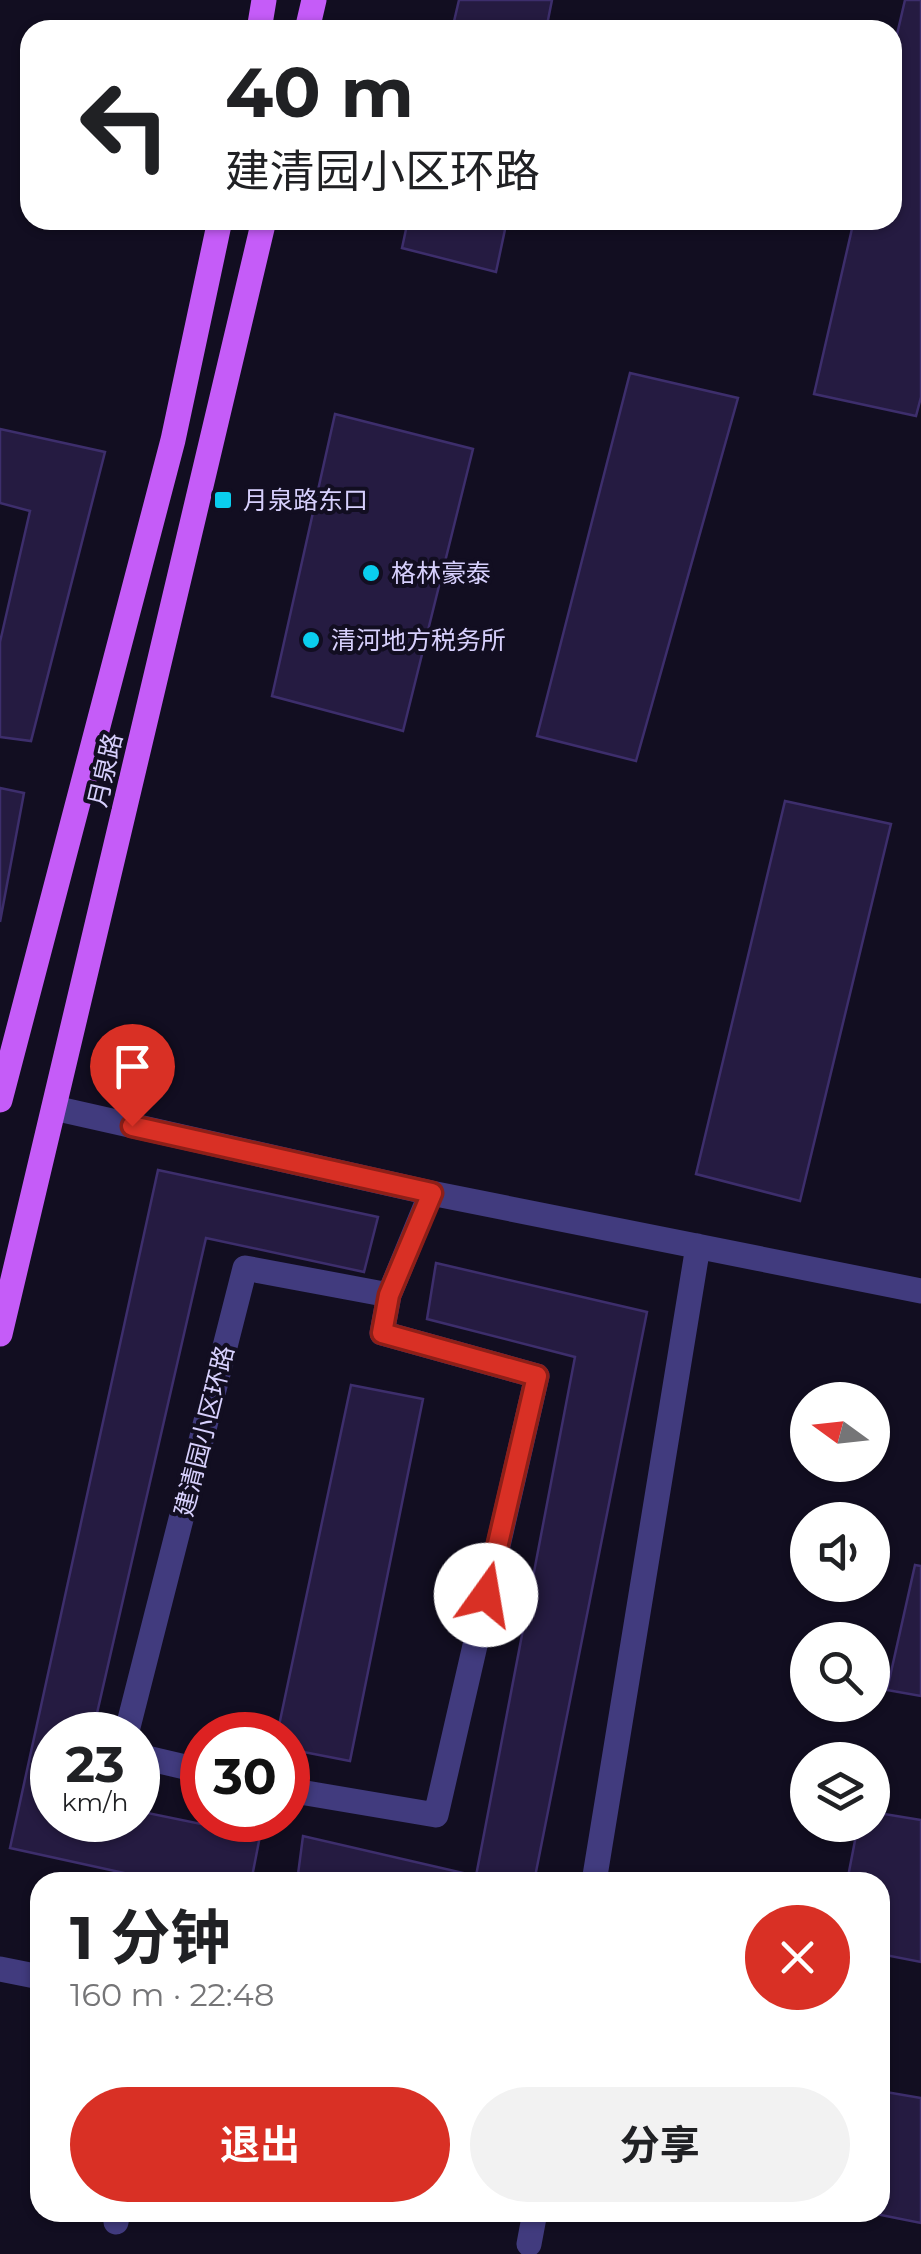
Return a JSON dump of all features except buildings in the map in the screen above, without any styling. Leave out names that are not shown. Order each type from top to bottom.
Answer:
[{"type":"main road","name":"月泉路","points":[[0,1100],[173,440],[218,230]]},
{"type":"main road","name":"月泉路","points":[[0,1334],[262,230]]},
{"type":"street","points":[[54,1108],[432,1193],[921,1291]]},
{"type":"street","points":[[310,1794],[436,1815],[537,1376],[382,1333],[389,1295],[432,1193]]},
{"type":"street","points":[[596,1872],[698,1246]]},
{"type":"street","name":"建清园小区环路","points":[[132,1712],[246,1268],[389,1295]]},
{"type":"street","points":[[0,1970],[30,1975]]},
{"type":"street","points":[[529,2244],[533,2222]]},
{"type":"place","name":"月泉路东口","points":[[223,500]]},
{"type":"place","name":"格林豪泰","points":[[371,573]]},
{"type":"place","name":"清河地方税务所","points":[[311,640]]},
{"type":"route","points":[[132,1126],[432,1193],[389,1295],[382,1333],[537,1376],[486,1595]]}]
